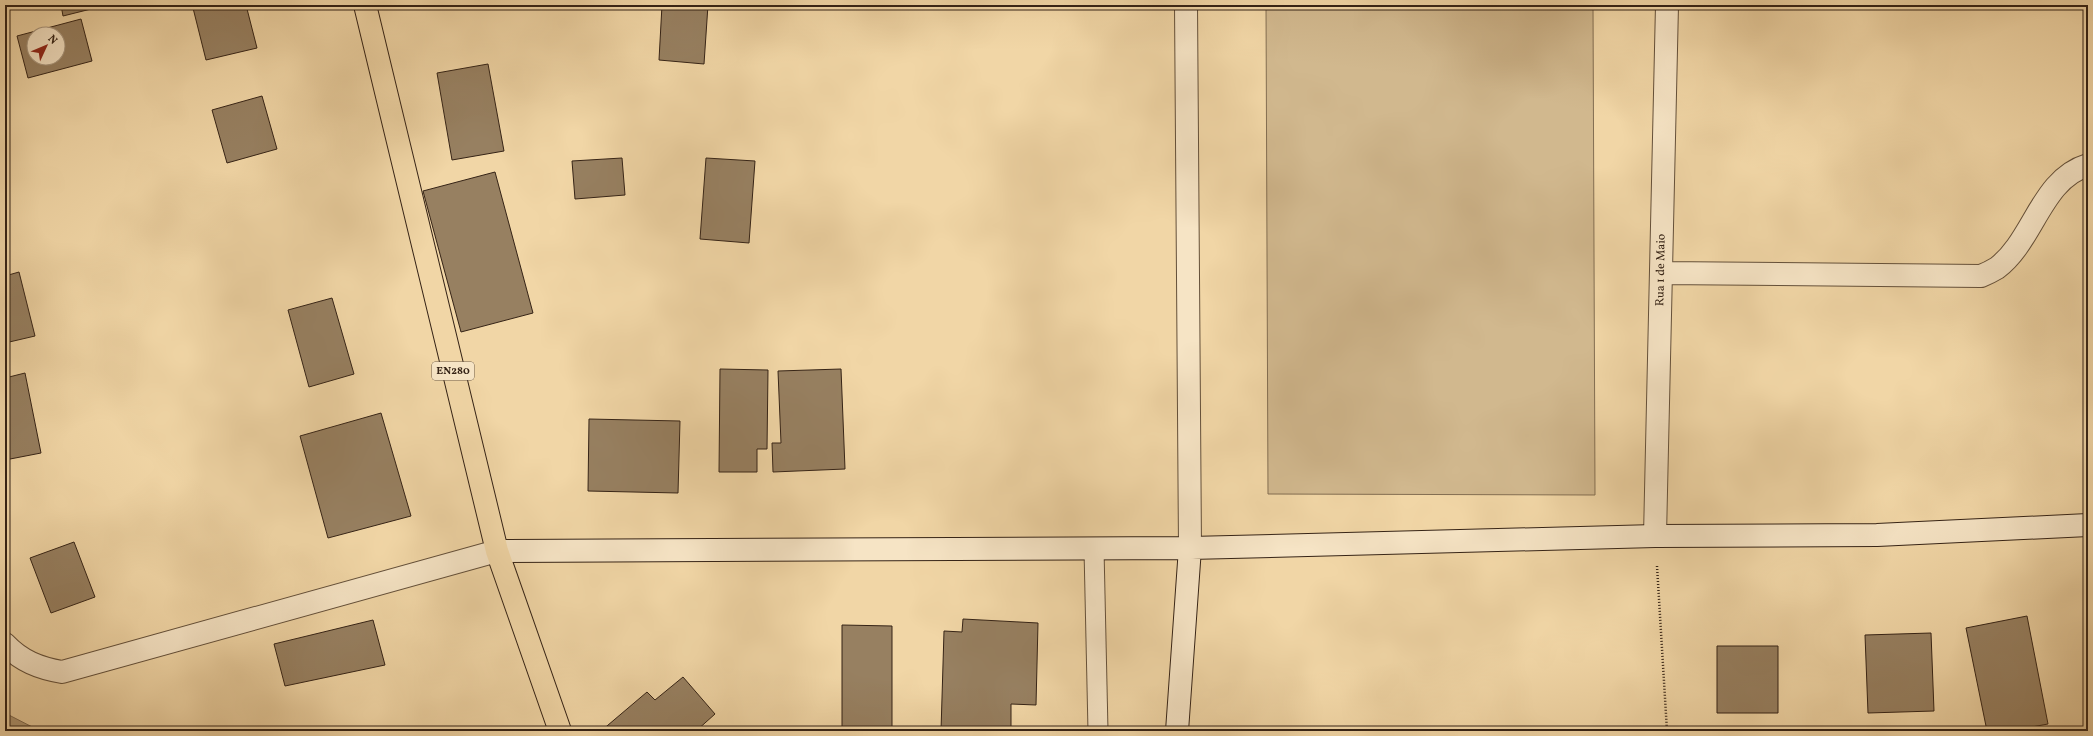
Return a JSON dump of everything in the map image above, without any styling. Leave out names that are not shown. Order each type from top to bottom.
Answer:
[{"type":"main road","name":"EN280","points":[[365,5],[497,552],[560,731]]},
{"type":"street","points":[[1177,731],[1190,548],[1186,5]]},
{"type":"street","name":"Rua 1 de Maio","points":[[1655,536],[1667,5]]},
{"type":"street","points":[[1661,273],[1981,276],[1997,268],[2012,252],[2060,180],[2078,168],[2088,165]]},
{"type":"street","points":[[5,644],[16,656],[42,669],[62,672],[497,552],[1190,548],[1655,536],[1877,535],[2088,526]]},
{"type":"lane","points":[[1094,549],[1098,731]]},
{"type":"path","points":[[1655,536],[1667,731]]},
{"type":"shaded area","points":[[1266,5],[1593,5],[1595,495],[1268,494]]},
{"type":"shaded area","points":[[5,713],[40,731],[5,731]]},
{"type":"building","points":[[61,5],[107,5],[63,16]]},
{"type":"building","points":[[206,5],[246,5],[257,48],[206,60],[193,8]]},
{"type":"building","points":[[662,5],[708,5],[704,64],[659,60]]},
{"type":"building","points":[[81,19],[92,61],[28,78],[17,36],[26,34],[26,66],[66,66],[66,26],[55,26]]},
{"type":"building","points":[[488,64],[504,151],[452,160],[437,73]]},
{"type":"building","points":[[262,96],[277,149],[227,163],[212,110]]},
{"type":"building","points":[[622,158],[625,195],[575,199],[572,161]]},
{"type":"building","points":[[706,158],[755,161],[749,243],[700,239]]},
{"type":"building","points":[[495,172],[533,313],[461,332],[423,191]]},
{"type":"building","points":[[19,272],[35,336],[5,343],[5,276]]},
{"type":"building","points":[[332,298],[354,374],[309,387],[288,310]]},
{"type":"building","points":[[720,369],[768,370],[767,449],[757,449],[757,472],[719,472]]},
{"type":"building","points":[[841,369],[845,469],[773,472],[772,443],[781,443],[778,371]]},
{"type":"building","points":[[25,373],[41,453],[5,460],[5,378]]},
{"type":"building","points":[[381,413],[411,516],[328,538],[300,436]]},
{"type":"building","points":[[589,419],[680,421],[678,493],[588,491]]},
{"type":"building","points":[[74,542],[95,597],[51,613],[30,558]]},
{"type":"building","points":[[2027,616],[2048,724],[2010,731],[1987,731],[1966,628]]},
{"type":"building","points":[[963,619],[1038,623],[1036,705],[1011,704],[1011,731],[941,731],[944,631],[962,632]]},
{"type":"building","points":[[373,620],[385,665],[285,686],[274,644]]},
{"type":"building","points":[[842,625],[892,626],[892,731],[842,731]]},
{"type":"building","points":[[1931,633],[1934,711],[1868,713],[1865,635]]},
{"type":"building","points":[[1717,646],[1778,646],[1778,713],[1717,713]]},
{"type":"building","points":[[683,677],[715,714],[696,731],[601,731],[647,692],[655,700]]}]
